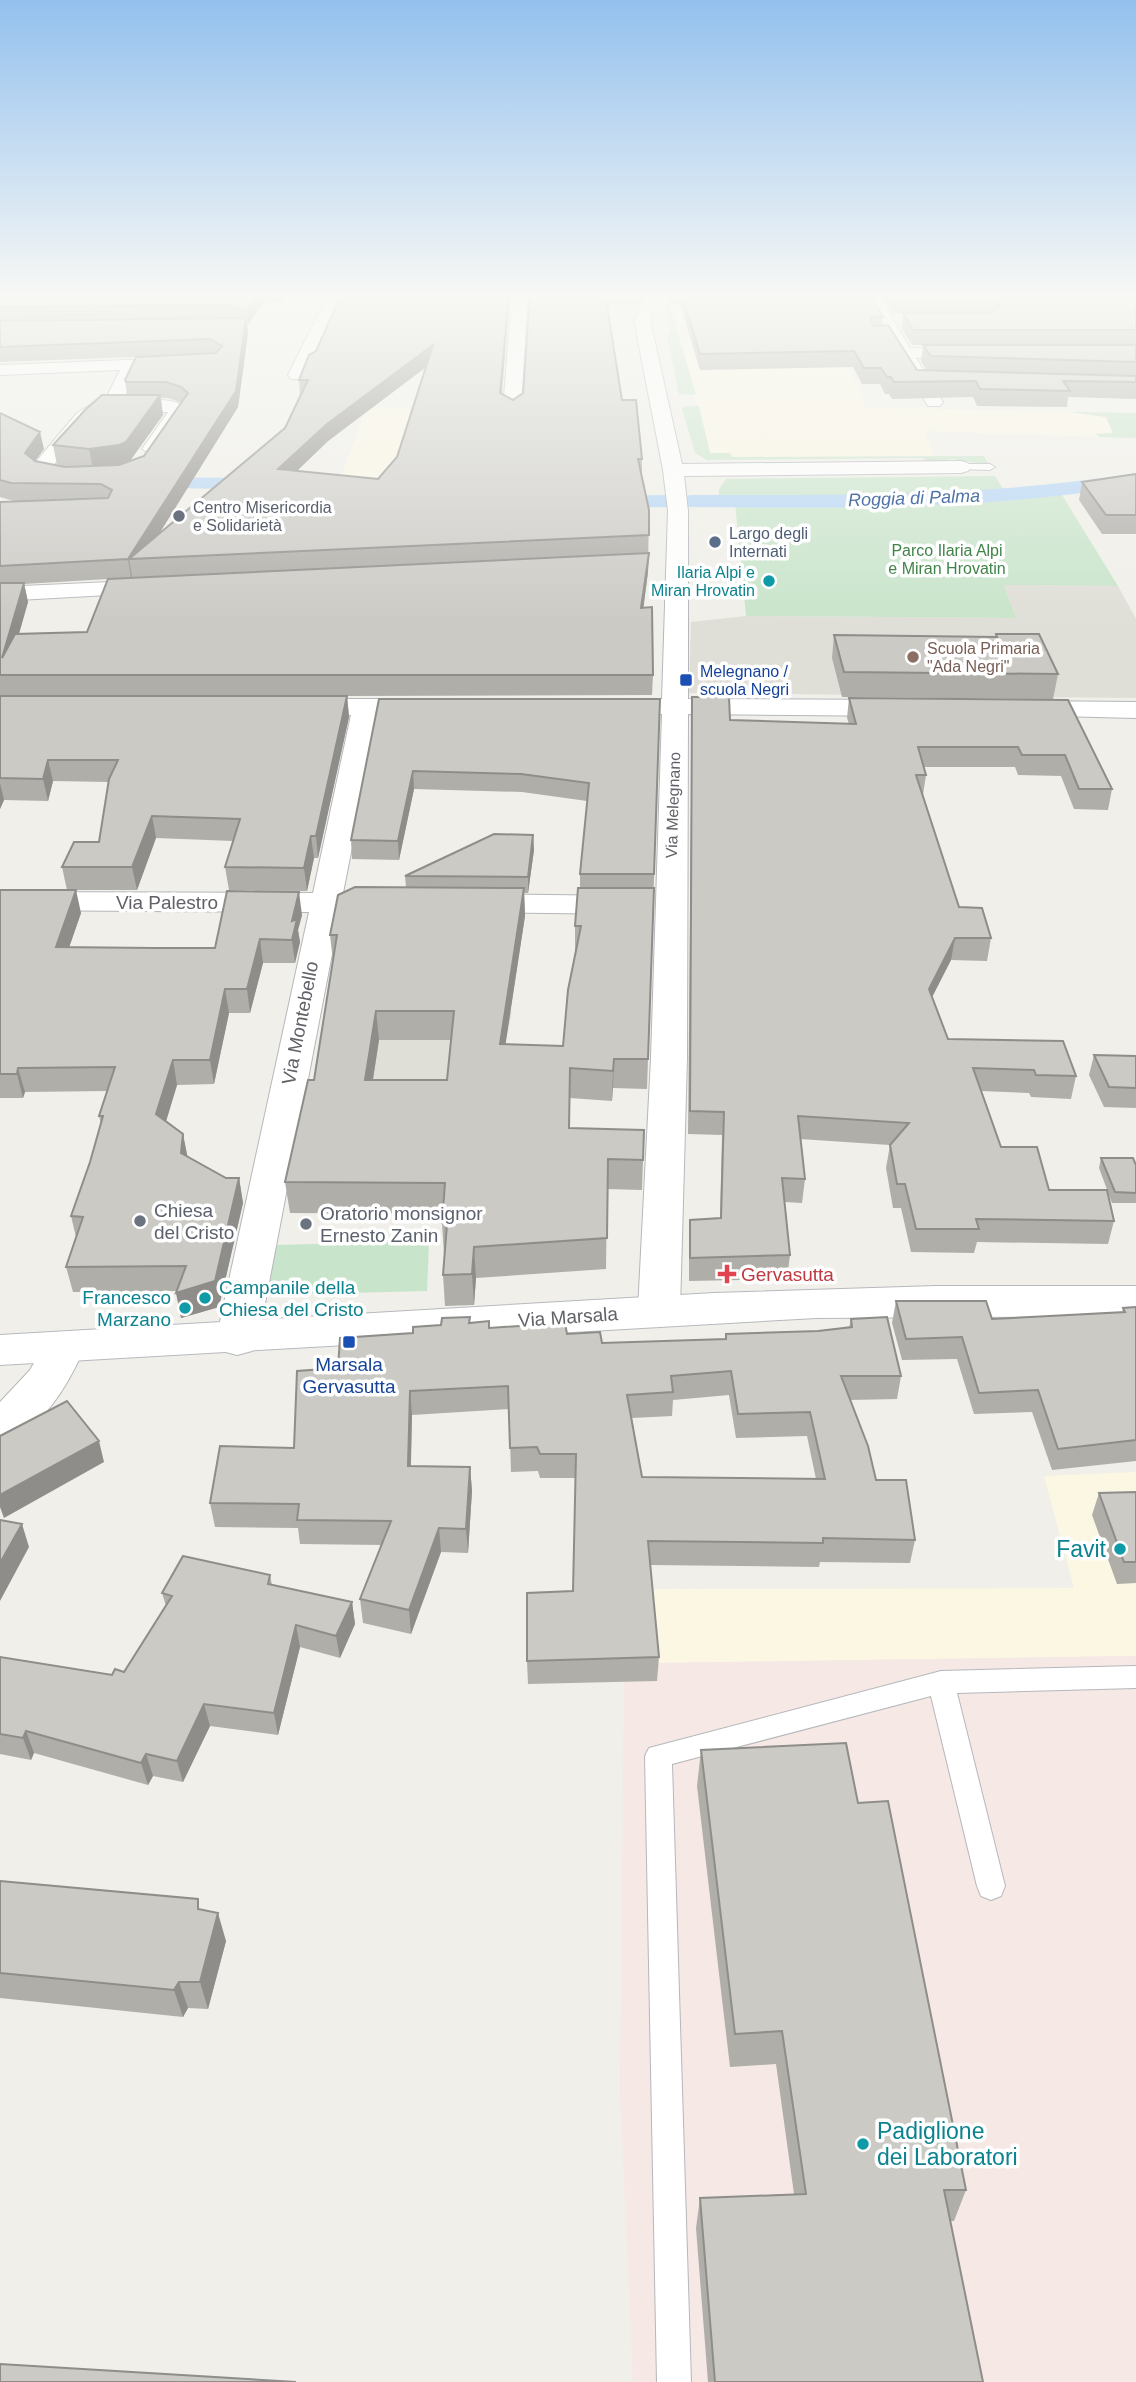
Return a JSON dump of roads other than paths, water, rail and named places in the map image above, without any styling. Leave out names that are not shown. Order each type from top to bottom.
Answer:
[{"type":"street","points":[[98,404],[41,468],[47,474],[100,476]]},
{"type":"street","points":[[121,404],[123,407],[167,406],[179,410],[138,468]]},
{"type":"street","points":[[512,404],[512,410]]},
{"type":"street","name":"Via Melegnano","points":[[659,404],[678,498],[664,563],[676,706],[669,1058],[659,1310]]},
{"type":"street","points":[[673,470],[961,467]]},
{"type":"street","points":[[0,594],[173,586]]},
{"type":"street","points":[[579,706],[924,708]]},
{"type":"street","points":[[271,707],[459,707]]},
{"type":"street","name":"Via Montebello","points":[[237,1340],[324,902],[366,707]]},
{"type":"street","points":[[993,709],[1136,710]]},
{"type":"street","name":"Via Palestro","points":[[0,901],[670,905]]},
{"type":"street","name":"Via Marsala","points":[[0,1350],[237,1340],[659,1310],[820,1303],[1136,1301]]},
{"type":"street","points":[[0,1427],[27,1407],[52,1376],[64,1348]]},
{"type":"lane","points":[[961,467],[990,467]]},
{"type":"lane","points":[[674,2382],[658,1756],[941,1682],[1136,1677]]},
{"type":"lane","points":[[941,1682],[991,1886]]},
{"type":"waterway","name":"Roggia di Palma","points":[[690,501],[970,498],[1081,488],[1136,479]]},
{"type":"waterway","name":"Roggia di Palma","points":[[135,483],[272,484]]},
{"type":"waterway","name":"Roggia di Palma","points":[[592,502],[672,501]]},
{"type":"place","name":"Centro Misericordia e Solidarietà","points":[[179,516]]},
{"type":"place","name":"Largo degli Internati","points":[[715,542]]},
{"type":"place","name":"Ilaria Alpi e Miran Hrovatin","points":[[769,581]]},
{"type":"place","name":"Scuola Primaria \"Ada Negri\"","points":[[913,657]]},
{"type":"place","name":"Melegnano / scuola Negri","points":[[686,680]]},
{"type":"place","name":"Chiesa del Cristo","points":[[140,1221]]},
{"type":"place","name":"Oratorio monsignor Ernesto Zanin","points":[[306,1224]]},
{"type":"place","name":"Gervasutta","points":[[727,1274]]},
{"type":"place","name":"Campanile della Chiesa del Cristo","points":[[205,1298]]},
{"type":"place","name":"Francesco Marzano","points":[[185,1308]]},
{"type":"place","name":"Marsala Gervasutta","points":[[349,1342]]},
{"type":"place","name":"Favit","points":[[1120,1549]]},
{"type":"place","name":"Padiglione dei Laboratori","points":[[863,2144]]},
{"type":"park label","name":"Parco Ilaria Alpi e Miran Hrovatin","points":[[947,559]]}]
